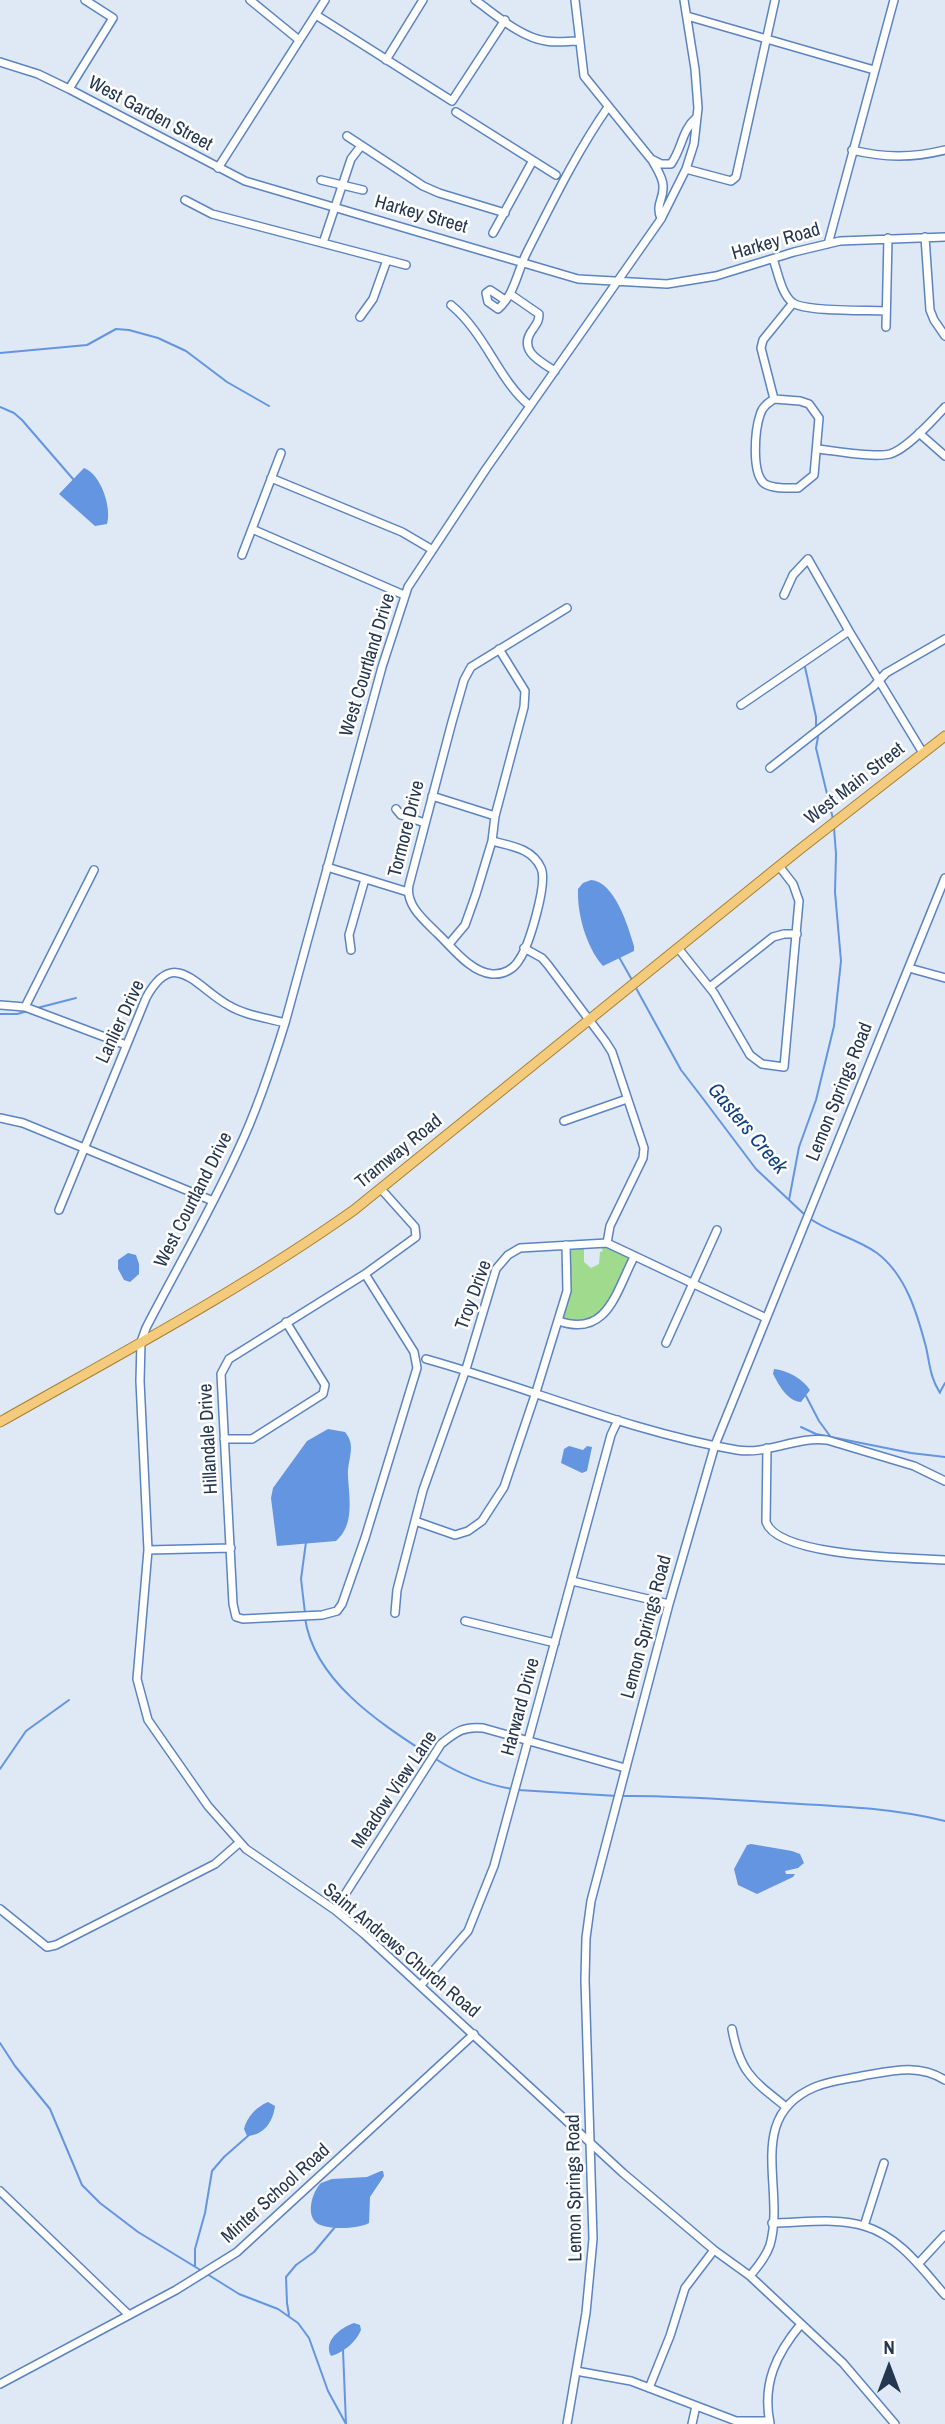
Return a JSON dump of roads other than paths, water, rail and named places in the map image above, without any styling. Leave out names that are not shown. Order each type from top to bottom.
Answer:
[{"type":"main road","name":"West Main Street","points":[[783,863],[945,736]]},
{"type":"main road","name":"Tramway Road","points":[[0,1422],[223,1297],[286,1258],[381,1189],[783,863]]},
{"type":"street","points":[[69,89],[113,18],[85,0]]},
{"type":"street","points":[[250,0],[299,40]]},
{"type":"street","name":"West Garden Street","points":[[0,62],[69,89],[218,168],[326,0]]},
{"type":"street","points":[[386,60],[424,0]]},
{"type":"street","points":[[475,0],[537,39],[551,42],[579,41]]},
{"type":"street","points":[[575,0],[584,76],[651,159],[663,182],[657,210],[661,219]]},
{"type":"street","name":"West Courtland Drive","points":[[141,1342],[239,1148],[261,1097],[285,1023],[404,595],[431,549],[661,219],[687,169],[698,117],[696,78],[684,0]]},
{"type":"street","points":[[687,169],[722,180],[731,181],[736,177],[775,0]]},
{"type":"street","points":[[828,244],[894,0]]},
{"type":"street","points":[[316,15],[452,101],[505,20]]},
{"type":"street","points":[[687,16],[874,69]]},
{"type":"street","points":[[555,371],[531,355],[528,349],[526,340],[538,321],[538,314],[508,297],[522,262],[569,168],[608,107]]},
{"type":"street","points":[[456,112],[556,175]]},
{"type":"street","points":[[651,159],[661,164],[671,164],[678,155],[686,127],[698,117]]},
{"type":"street","points":[[347,136],[439,193],[505,214]]},
{"type":"street","points":[[323,243],[351,159],[361,146]]},
{"type":"street","points":[[852,150],[880,157],[926,155],[945,150]]},
{"type":"street","points":[[493,233],[532,162]]},
{"type":"street","name":"Harkey Street","points":[[218,168],[245,181],[578,279],[617,283]]},
{"type":"street","points":[[321,180],[363,190]]},
{"type":"street","points":[[185,200],[212,214],[406,265]]},
{"type":"street","points":[[925,237],[930,310],[945,336]]},
{"type":"street","name":"Harkey Road","points":[[617,283],[667,284],[704,279],[828,244],[888,238],[945,237]]},
{"type":"street","points":[[886,327],[888,238]]},
{"type":"street","points":[[773,259],[784,290],[793,303],[811,308],[886,311]]},
{"type":"street","points":[[360,317],[373,299],[387,260]]},
{"type":"street","points":[[774,399],[761,348],[763,340],[793,303]]},
{"type":"street","points":[[451,305],[473,327],[513,387],[530,407]]},
{"type":"street","points":[[774,399],[810,404],[818,418],[818,449],[814,475],[798,488],[767,485],[759,478],[755,463],[759,417],[765,406],[774,399]]},
{"type":"street","points":[[818,449],[888,454],[919,433],[945,407]]},
{"type":"street","points":[[919,433],[945,456]]},
{"type":"street","points":[[242,555],[281,453]]},
{"type":"street","points":[[271,478],[402,532],[431,549]]},
{"type":"street","points":[[252,529],[404,595]]},
{"type":"street","points":[[784,595],[793,575],[808,559],[849,632],[923,752]]},
{"type":"street","name":"Tormore Drive","points":[[492,841],[519,848],[531,855],[542,869],[544,888],[519,960],[508,971],[492,974],[468,963],[411,905],[408,892],[464,680],[471,667],[567,608]]},
{"type":"street","points":[[741,705],[849,632]]},
{"type":"street","points":[[770,768],[887,673],[945,639]]},
{"type":"street","points":[[449,944],[465,925],[492,841],[495,816],[518,732],[525,691],[499,649]]},
{"type":"street","points":[[432,796],[495,816]]},
{"type":"street","points":[[396,809],[401,815],[425,823]]},
{"type":"street","points":[[678,948],[710,987],[750,1055],[762,1063],[784,1067],[799,895],[783,863]]},
{"type":"street","points":[[327,867],[408,892]]},
{"type":"street","points":[[25,1007],[94,870]]},
{"type":"street","name":"Lemon Springs Road","points":[[567,2424],[591,2274],[593,2239],[585,1980],[586,1937],[591,1901],[669,1604],[715,1445],[945,878]]},
{"type":"street","points":[[351,950],[349,935],[365,879]]},
{"type":"street","points":[[710,987],[773,937],[797,934]]},
{"type":"street","points":[[524,948],[542,958],[612,1052],[643,1148],[643,1158],[610,1226],[607,1243]]},
{"type":"street","points":[[909,968],[945,978]]},
{"type":"street","name":"Lanlier Drive","points":[[59,1210],[152,985],[161,976],[176,972],[188,975],[231,1007],[285,1023]]},
{"type":"street","points":[[0,1004],[25,1007],[126,1045]]},
{"type":"street","points":[[564,1121],[627,1099]]},
{"type":"street","points":[[0,1118],[23,1123],[213,1201]]},
{"type":"street","name":"Hillandale Drive","points":[[365,1274],[414,1352],[417,1368],[365,1538],[337,1611],[322,1615],[243,1619],[236,1617],[233,1604],[221,1374],[229,1359],[365,1274],[416,1237],[415,1227],[381,1189]]},
{"type":"street","points":[[666,1343],[717,1230]]},
{"type":"street","name":"Troy Drive","points":[[395,1613],[397,1590],[424,1490],[466,1369],[496,1269],[501,1261],[520,1248],[607,1243],[766,1318]]},
{"type":"street","points":[[415,1521],[455,1535],[468,1531],[482,1521],[503,1487],[558,1321],[568,1282],[566,1245]]},
{"type":"street","points":[[558,1321],[577,1326],[593,1323],[600,1318],[607,1310],[634,1256]]},
{"type":"street","points":[[224,1439],[252,1439],[323,1394],[325,1385],[286,1322]]},
{"type":"street","name":"Saint Andrews Church Road","points":[[141,1342],[140,1381],[148,1550],[136,1679],[148,1720],[156,1735],[239,1843],[335,1910],[421,1985],[591,2144],[714,2250],[750,2276],[859,2379],[895,2424]]},
{"type":"street","points":[[426,1359],[466,1369],[618,1420],[715,1445],[744,1451],[827,1440],[915,1466],[945,1481]]},
{"type":"street","name":"Harward Drive","points":[[421,1985],[468,1931],[494,1866],[611,1435],[618,1420]]},
{"type":"street","points":[[767,1448],[766,1522],[776,1536],[813,1549],[945,1560]]},
{"type":"street","points":[[148,1550],[231,1548]]},
{"type":"street","points":[[572,1581],[669,1604]]},
{"type":"street","points":[[465,1621],[555,1643]]},
{"type":"street","name":"Meadow View Lane","points":[[335,1910],[441,1744],[456,1731],[469,1727],[483,1728],[625,1768]]},
{"type":"street","points":[[0,1909],[47,1947],[56,1945],[205,1870],[239,1843]]},
{"type":"street","points":[[732,2029],[737,2056],[745,2069],[757,2084],[785,2106]]},
{"type":"street","name":"Minter School Road","points":[[0,2384],[176,2290],[237,2252],[474,2034]]},
{"type":"street","points":[[750,2276],[763,2260],[770,2244],[772,2144],[774,2127],[785,2106],[815,2086],[904,2068],[921,2070],[945,2080]]},
{"type":"street","points":[[864,2226],[884,2163]]},
{"type":"street","points":[[0,2191],[129,2315]]},
{"type":"street","points":[[772,2223],[846,2222],[864,2226],[883,2234],[900,2246],[945,2295]]},
{"type":"street","points":[[918,2264],[945,2235]]},
{"type":"street","points":[[649,2388],[670,2336],[685,2288],[714,2250]]},
{"type":"street","points":[[576,2371],[610,2376],[649,2388],[736,2421],[770,2423],[767,2391],[773,2367],[786,2342],[801,2324]]},
{"type":"street","points":[[692,2424],[696,2406]]},
{"type":"water","points":[[84,468],[95,477],[104,492],[108,509],[107,524],[95,526],[59,494]]},
{"type":"water","points":[[591,880],[607,888],[614,896],[634,946],[634,951],[603,966],[587,940],[579,908],[578,889]]},
{"type":"water","points":[[128,1253],[136,1255],[139,1264],[139,1274],[130,1282],[124,1280],[118,1269],[118,1260]]},
{"type":"water","points":[[774,1369],[794,1376],[807,1386],[810,1390],[801,1402],[784,1392],[773,1374]]},
{"type":"water","points":[[328,1429],[345,1432],[349,1437],[350,1510],[346,1527],[336,1541],[277,1546],[271,1498],[273,1488],[307,1441]]},
{"type":"water","points":[[569,1446],[583,1450],[587,1446],[592,1447],[587,1471],[582,1473],[561,1463],[564,1449]]},
{"type":"water","points":[[747,1845],[792,1851],[800,1854],[804,1863],[798,1868],[785,1871],[786,1874],[795,1874],[793,1877],[757,1894],[738,1885],[734,1869]]},
{"type":"water","points":[[268,2102],[275,2106],[270,2122],[263,2130],[247,2136],[245,2125],[253,2113]]},
{"type":"water","points":[[381,2171],[384,2176],[370,2197],[369,2223],[358,2227],[337,2228],[323,2226],[314,2220],[311,2204],[321,2183],[332,2179],[367,2177]]},
{"type":"water","points":[[354,2323],[360,2325],[361,2330],[356,2339],[344,2350],[331,2356],[331,2340],[343,2328]]},
{"type":"waterway","points":[[0,353],[87,345],[116,329],[129,330],[158,338],[186,351],[227,382],[269,406]]},
{"type":"waterway","points":[[0,407],[22,420],[73,479]]},
{"type":"waterway","points":[[805,667],[816,726]]},
{"type":"waterway","points":[[818,737],[816,748],[833,819]]},
{"type":"waterway","points":[[789,1200],[799,1147],[816,1100],[834,1026],[841,961],[835,892],[834,828]]},
{"type":"waterway","name":"Gasters Creek","points":[[619,957],[632,980]]},
{"type":"waterway","name":"Gasters Creek","points":[[636,988],[681,1070],[756,1169],[805,1215]]},
{"type":"waterway","points":[[37,1008],[76,998]]},
{"type":"waterway","points":[[0,1014],[28,1011]]},
{"type":"waterway","name":"Gasters Creek","points":[[809,1218],[869,1248],[896,1272],[914,1308],[932,1376],[940,1393]]},
{"type":"waterway","points":[[940,1392],[945,1383]]},
{"type":"waterway","points":[[806,1396],[830,1436]]},
{"type":"waterway","points":[[801,1427],[816,1434],[945,1457]]},
{"type":"waterway","points":[[305,1613],[301,1579],[306,1542]]},
{"type":"waterway","points":[[305,1618],[311,1641],[335,1681],[390,1729],[429,1755]]},
{"type":"waterway","points":[[0,1769],[26,1731],[69,1700]]},
{"type":"waterway","points":[[434,1758],[472,1778],[512,1789]]},
{"type":"waterway","points":[[518,1790],[617,1796]]},
{"type":"waterway","points":[[622,1796],[683,1797],[885,1810],[945,1821]]},
{"type":"waterway","points":[[0,2043],[50,2109],[82,2185],[100,2203],[138,2232],[202,2271]]},
{"type":"waterway","points":[[195,2266],[195,2249],[205,2213],[212,2171],[249,2135]]},
{"type":"waterway","points":[[289,2315],[286,2277],[296,2265],[314,2252],[335,2227]]},
{"type":"waterway","points":[[207,2274],[239,2294],[278,2309],[298,2323],[309,2338],[328,2391],[346,2424]]},
{"type":"waterway","points":[[343,2350],[346,2424]]}]
